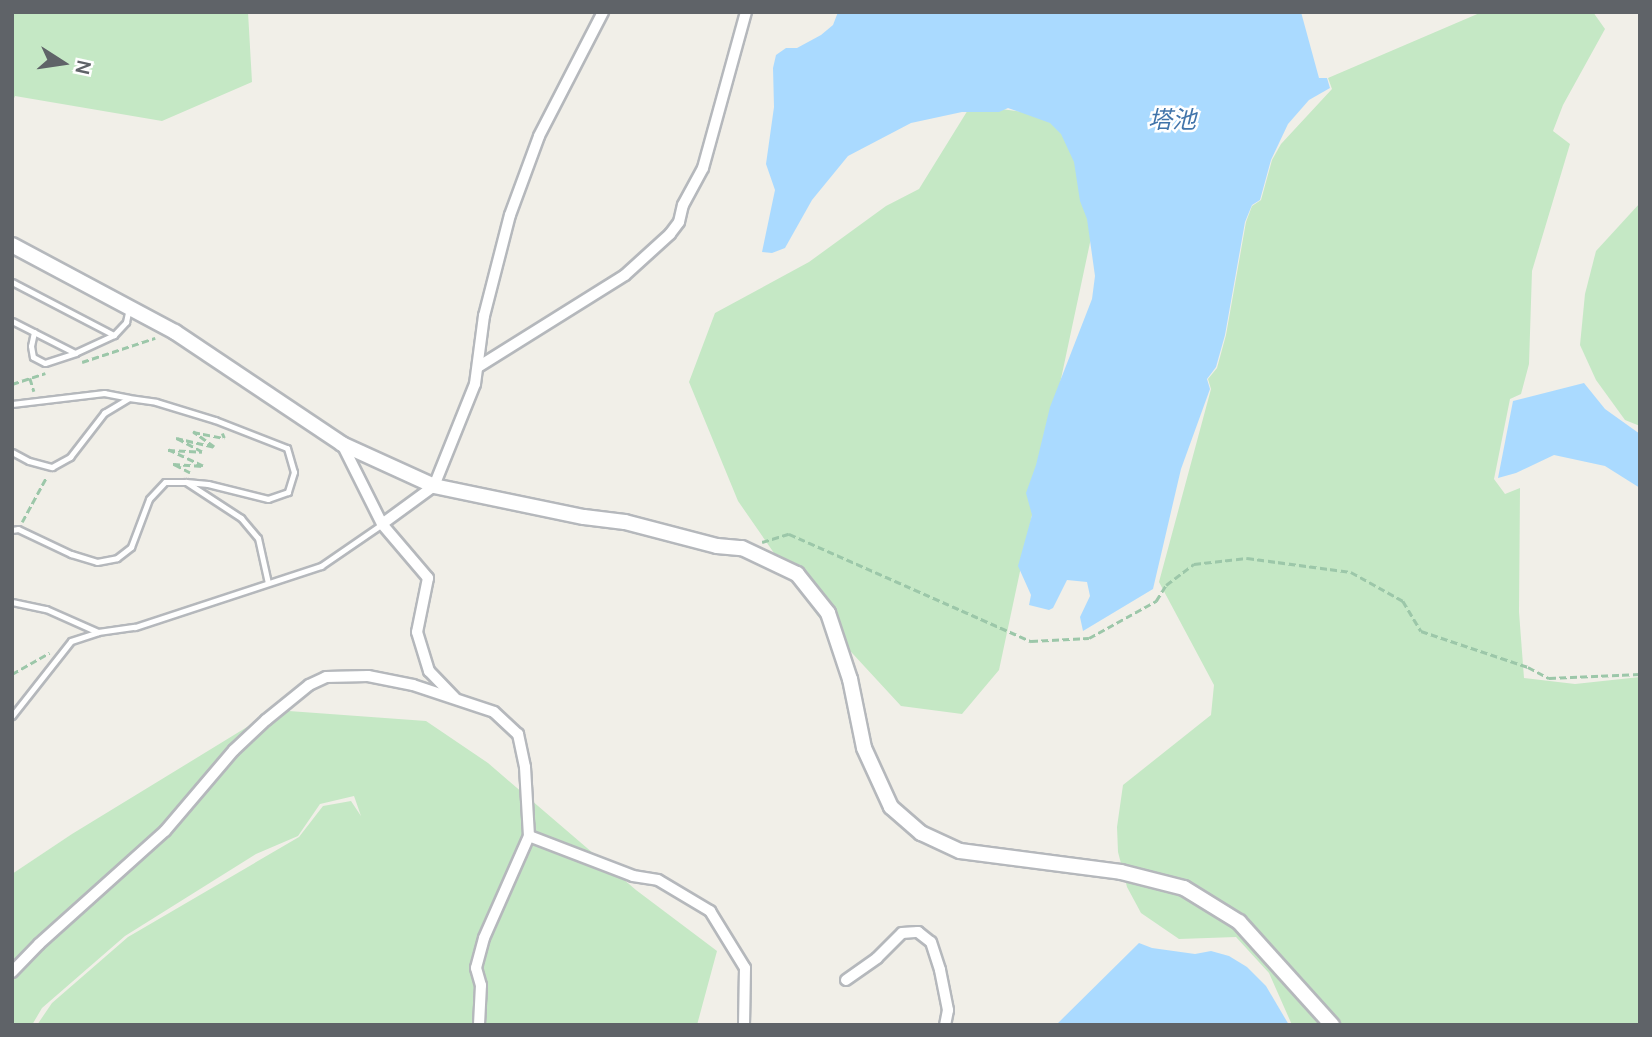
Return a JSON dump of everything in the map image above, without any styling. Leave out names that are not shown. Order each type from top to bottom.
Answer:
[{"type":"street","points":[[382,524],[434,486],[469,400],[478,367],[484,317],[510,215],[539,136],[603,12]]},
{"type":"street","points":[[478,367],[625,275],[670,234],[679,222],[683,205],[703,168],[746,12]]},
{"type":"street","points":[[12,245],[175,332],[342,444],[434,486],[584,517],[625,522],[717,546],[742,548],[797,574],[828,613],[850,679],[864,748],[891,807],[922,833],[960,850],[1121,872],[1184,888],[1239,922],[1332,1025]]},
{"type":"street","points":[[342,444],[382,524],[428,578],[417,632],[429,671],[458,702]]},
{"type":"street","points":[[12,972],[39,944],[165,831],[234,750],[309,685],[326,677],[368,676],[413,685],[495,712],[518,734],[525,767],[529,836],[484,938],[476,968],[481,985],[479,1025]]},
{"type":"street","points":[[529,836],[634,876],[658,880],[710,911],[745,968],[744,1025]]},
{"type":"street","points":[[846,980],[877,958],[902,933],[918,932],[931,942],[940,970],[948,1010],[945,1025]]},
{"type":"lane","points":[[12,282],[114,335]]},
{"type":"lane","points":[[34,332],[31,346],[33,357],[45,363],[114,335],[126,322],[129,308]]},
{"type":"lane","points":[[12,321],[75,353]]},
{"type":"lane","points":[[12,404],[104,393],[156,402],[215,420],[287,449],[294,472],[288,492],[268,499],[208,484],[165,482],[149,499],[131,547],[117,558],[97,562],[71,554],[15,529]]},
{"type":"lane","points":[[12,452],[29,461],[52,467],[70,457],[104,413],[129,398]]},
{"type":"lane","points":[[186,482],[241,518],[258,538],[268,583]]},
{"type":"lane","points":[[12,716],[71,641],[97,632],[135,627],[321,566],[382,524]]},
{"type":"lane","points":[[12,602],[46,608],[97,632]]},
{"type":"path","points":[[70,365],[175,332]]},
{"type":"path","points":[[12,384],[57,369]]},
{"type":"path","points":[[30,378],[37,401]]},
{"type":"path","points":[[208,484],[173,464],[203,466],[168,450],[202,452],[176,438],[214,447],[193,432],[224,439],[215,420]]},
{"type":"path","points":[[15,529],[52,467]]},
{"type":"path","points":[[742,548],[789,534],[1031,641],[1089,638],[1156,601],[1166,584],[1194,564],[1247,558],[1351,572],[1403,601],[1422,631],[1528,667],[1549,678],[1640,674]]},
{"type":"path","points":[[12,674],[71,641]]},
{"type":"green space","points":[[12,12],[248,12],[252,82],[162,121],[15,96],[12,103]]},
{"type":"green space","points":[[1482,12],[1593,12],[1605,29],[1563,105],[1553,131],[1570,144],[1532,271],[1529,364],[1521,394],[1510,399],[1494,479],[1505,494],[1520,488],[1519,612],[1524,678],[1575,684],[1640,677],[1640,1025],[1292,1025],[1269,973],[1236,937],[1179,939],[1141,913],[1127,887],[1118,852],[1117,827],[1123,785],[1211,715],[1214,685],[1159,582],[1211,389],[1208,379],[1217,368],[1226,335],[1246,222],[1252,206],[1261,200],[1272,160],[1281,144],[1332,89],[1328,78]]},
{"type":"green space","points":[[971,105],[1054,116],[1091,168],[1091,238],[999,670],[962,714],[901,706],[817,615],[738,501],[689,382],[715,313],[809,262],[886,206],[919,189]]},
{"type":"green space","points":[[1640,203],[1640,426],[1625,420],[1596,380],[1580,345],[1585,294],[1596,251]]},
{"type":"green space","points":[[275,710],[426,721],[488,763],[636,890],[717,951],[697,1025],[37,1025],[52,1003],[128,937],[299,837],[323,806],[351,801],[361,816],[354,796],[320,804],[298,836],[256,854],[125,936],[42,1008],[32,1025],[12,1025],[12,874],[72,834]]},
{"type":"water","name":"塔池","points":[[838,12],[1301,12],[1319,78],[1327,78],[1330,88],[1309,100],[1288,124],[1271,160],[1260,200],[1252,205],[1245,222],[1225,335],[1216,367],[1207,379],[1210,389],[1181,469],[1153,589],[1083,631],[1080,617],[1090,596],[1087,582],[1067,580],[1053,608],[1049,610],[1029,605],[1031,595],[1018,566],[1032,515],[1026,493],[1036,465],[1050,407],[1092,299],[1095,276],[1087,219],[1080,201],[1074,162],[1061,134],[1050,123],[1008,108],[999,112],[962,112],[911,123],[848,156],[812,200],[785,248],[772,253],[762,252],[775,190],[766,164],[774,107],[773,68],[776,55],[786,48],[797,48],[821,35],[833,25]]},
{"type":"water","points":[[1584,383],[1605,409],[1640,434],[1640,488],[1605,466],[1554,455],[1516,473],[1498,478],[1513,401]]},
{"type":"water","points":[[1139,943],[1152,948],[1195,954],[1211,951],[1229,956],[1247,967],[1266,986],[1289,1025],[1056,1025]]}]
